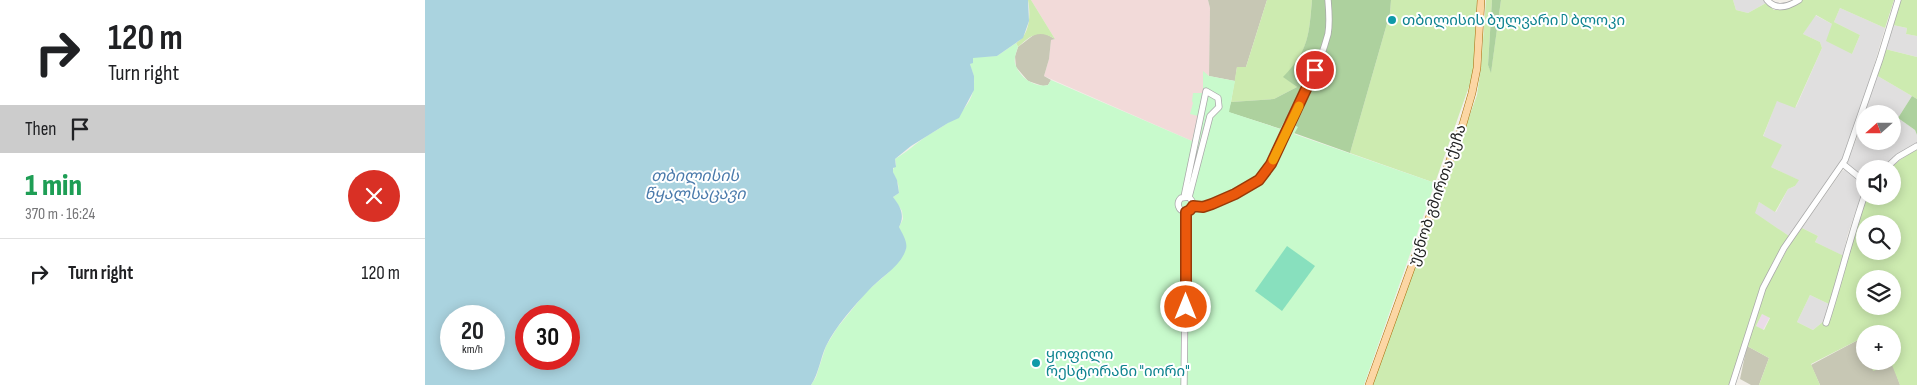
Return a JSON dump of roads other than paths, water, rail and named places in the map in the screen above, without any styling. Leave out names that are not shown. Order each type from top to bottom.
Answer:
[{"type":"main road","name":"უცნობ გმირთა ქუჩა","points":[[1369,385],[1460,133],[1472,93],[1477,68],[1481,0]]},
{"type":"street","points":[[1193,206],[1203,207],[1212,204],[1251,186],[1259,180],[1271,164],[1309,86],[1321,55],[1328,32],[1328,0]]},
{"type":"street","points":[[1767,0],[1775,7],[1782,7],[1799,0]]},
{"type":"street","points":[[1732,385],[1763,288],[1784,248],[1843,164],[1881,59],[1898,0]]},
{"type":"street","points":[[1206,91],[1218,98],[1219,107],[1210,116],[1186,197],[1206,91]]},
{"type":"street","points":[[1895,160],[1917,146]]},
{"type":"street","points":[[1843,164],[1856,175]]},
{"type":"street","points":[[1186,197],[1193,201],[1193,206]]},
{"type":"street","points":[[1186,197],[1179,200],[1178,204],[1179,209],[1186,212]]},
{"type":"street","points":[[1826,323],[1843,268],[1848,242],[1861,205]]},
{"type":"street","points":[[1186,212],[1193,206]]},
{"type":"street","points":[[1184,385],[1186,212]]},
{"type":"water","name":"თბილისის წყალსაცავი","points":[[425,0],[1028,0],[1029,21],[1023,38],[997,56],[973,58],[973,63],[970,64],[974,76],[974,90],[959,118],[911,146],[895,159],[896,167],[893,168],[893,172],[897,180],[899,193],[893,197],[901,212],[902,219],[899,227],[906,249],[899,261],[862,297],[835,331],[826,346],[811,385],[425,385]]},
{"type":"place","name":"თბილისის ბულვარი D ბლოკი","points":[[1392,20]]},
{"type":"place","name":"ყოფილი რესტორანი \"იორი\"","points":[[1036,363]]}]
